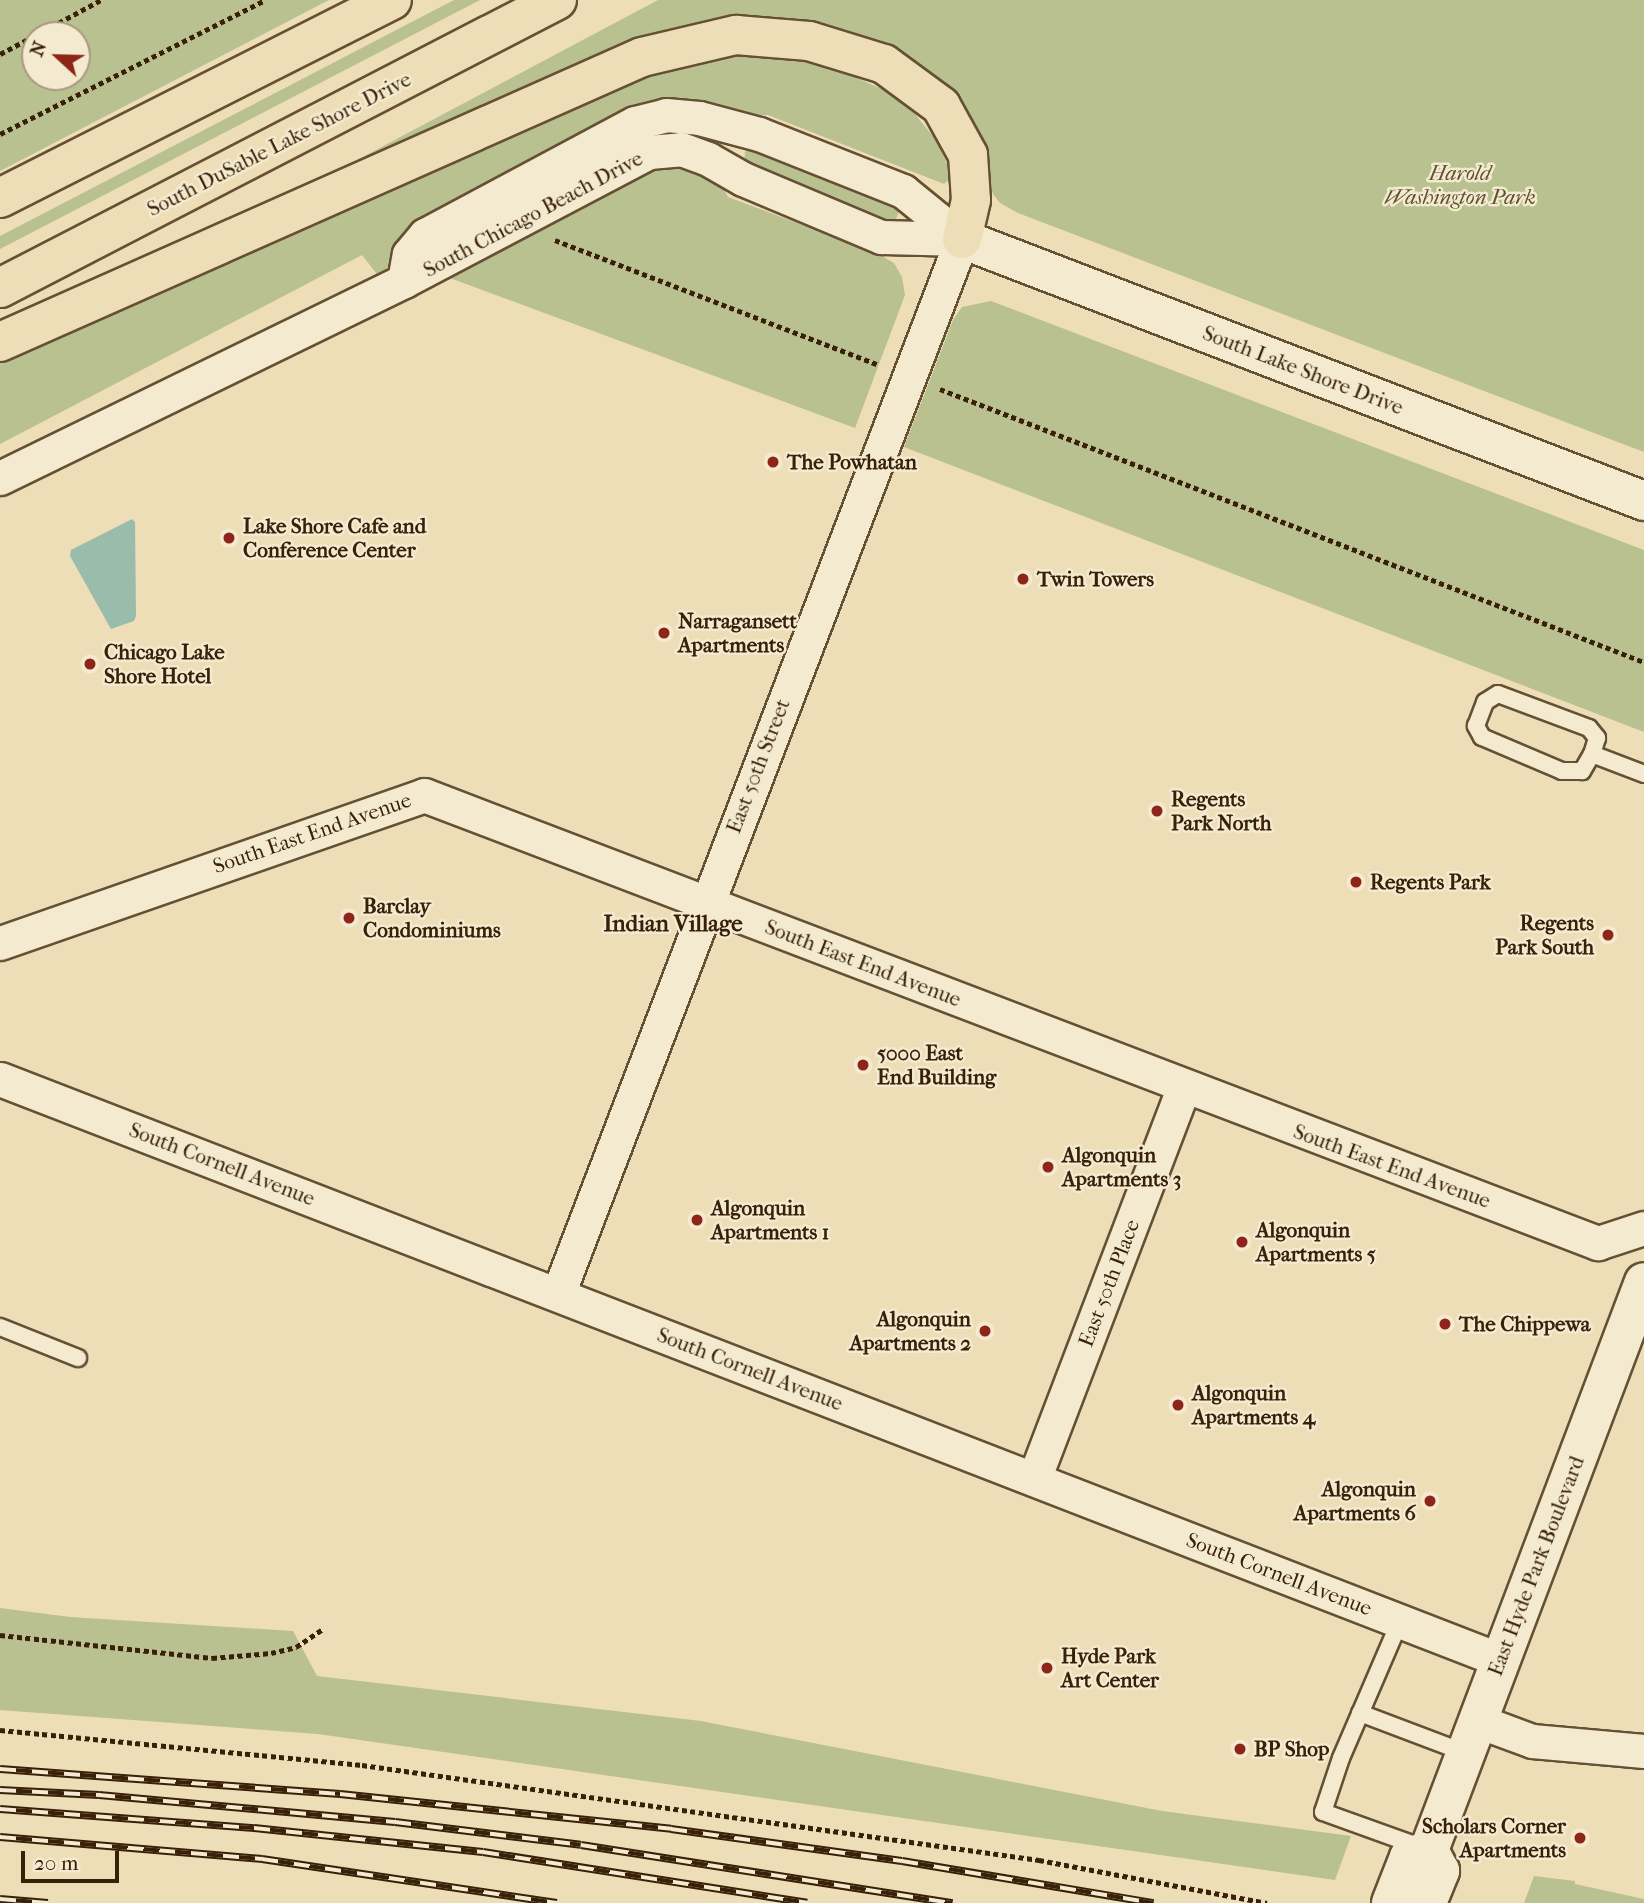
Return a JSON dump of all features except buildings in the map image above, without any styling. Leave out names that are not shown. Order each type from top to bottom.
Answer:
[{"type":"highway","points":[[0,198],[392,0]]},
{"type":"highway","name":"South DuSable Lake Shore Drive","points":[[0,288],[557,0]]},
{"type":"highway","points":[[0,342],[642,57],[736,35],[809,41],[884,64],[940,106],[968,155],[971,200],[962,239]]},
{"type":"street","name":"South Chicago Beach Drive","points":[[404,281],[409,254],[425,235],[635,123],[666,115],[699,118],[747,133],[759,134],[903,191],[962,239]]},
{"type":"street","points":[[729,171],[729,148],[747,133]]},
{"type":"street","name":"South Chicago Beach Drive","points":[[0,478],[404,281],[649,152],[681,149],[881,237],[962,239]]},
{"type":"street","name":"South Lake Shore Drive","points":[[962,239],[1644,500]]},
{"type":"street","name":"East 50th Street","points":[[558,1293],[705,903],[962,239]]},
{"type":"street","name":"South East End Avenue","points":[[0,943],[424,795],[1598,1243],[1644,1228]]},
{"type":"street","name":"South Cornell Avenue","points":[[0,1079],[1500,1660]]},
{"type":"street","name":"East 50th Place","points":[[1034,1479],[1184,1087]]},
{"type":"street","name":"East Hyde Park Boulevard","points":[[1429,1850],[1644,1282]]},
{"type":"street","points":[[1472,1737],[1644,1751]]},
{"type":"street","points":[[1391,1903],[1409,1857],[1429,1850],[1440,1871],[1427,1903]]},
{"type":"lane","points":[[1497,694],[1589,728],[1597,738],[1592,754],[1582,771],[1562,771],[1482,737],[1476,726],[1485,702],[1497,694]]},
{"type":"lane","points":[[1592,754],[1644,774]]},
{"type":"lane","points":[[0,1327],[78,1357]]},
{"type":"lane","points":[[1400,1621],[1360,1713],[1323,1812],[1429,1850]]},
{"type":"lane","points":[[1360,1713],[1472,1737]]},
{"type":"path","points":[[61,21],[101,0]]},
{"type":"path","points":[[0,134],[265,0]]},
{"type":"path","points":[[0,54],[21,43]]},
{"type":"path","points":[[515,224],[877,363]]},
{"type":"path","points":[[936,387],[1644,662]]},
{"type":"path","points":[[0,1635],[212,1658],[271,1653],[296,1647],[323,1629]]},
{"type":"path","points":[[0,1730],[362,1765],[1040,1860],[1267,1903]]},
{"type":"green space","points":[[0,0],[329,0],[0,171]]},
{"type":"green space","points":[[454,0],[480,0],[0,249],[0,236]]},
{"type":"green space","name":"Harold Washington Park","points":[[658,0],[1644,0],[1644,452],[1018,213],[1000,203],[993,194],[984,158],[961,115],[740,19],[691,26],[622,48],[310,185]]},
{"type":"green space","points":[[757,55],[801,60],[843,72],[884,90],[914,113],[936,140],[951,172],[949,179],[944,184],[768,115],[731,117],[678,106],[410,235],[380,278],[362,255],[0,444],[0,361],[634,81],[715,56]]},
{"type":"green space","points":[[751,148],[893,198],[900,209],[896,219],[891,224],[744,165],[745,152]]},
{"type":"green space","points":[[672,158],[718,178],[728,197],[877,253],[894,263],[902,277],[905,295],[855,428],[439,274]]},
{"type":"green space","points":[[991,301],[1644,550],[1644,732],[904,447],[953,320],[962,307]]},
{"type":"green space","points":[[0,1608],[70,1617],[293,1631],[317,1676],[701,1721],[1162,1811],[1351,1836],[1335,1880],[318,1734],[0,1710]]},
{"type":"green space","points":[[1534,1876],[1575,1881],[1575,1884],[1644,1899],[1644,1903],[1524,1903]]},
{"type":"shaded area","points":[[132,519],[135,522],[136,616],[134,621],[111,629],[70,556],[71,550]]},
{"type":"railway","points":[[0,1769],[340,1794],[671,1829],[902,1861],[1154,1903]]},
{"type":"railway","points":[[0,1790],[99,1795],[395,1822],[581,1845],[952,1903]]},
{"type":"railway","points":[[0,1809],[254,1828],[483,1852],[807,1903]]},
{"type":"railway","points":[[0,1837],[262,1859],[557,1903]]},
{"type":"railway","points":[[0,1899],[48,1903]]},
{"type":"place","name":"The Powhatan","points":[[773,462]]},
{"type":"place","name":"Lake Shore Cafe and Conference Center","points":[[229,538]]},
{"type":"place","name":"Twin Towers","points":[[1023,579]]},
{"type":"place","name":"Narragansett Apartments","points":[[664,633]]},
{"type":"place","name":"Chicago Lake Shore Hotel","points":[[90,664]]},
{"type":"place","name":"Regents Park North","points":[[1157,811]]},
{"type":"place","name":"Regents Park","points":[[1356,882]]},
{"type":"place","name":"Barclay Condominiums","points":[[349,918]]},
{"type":"place","name":"Regents Park South","points":[[1608,935]]},
{"type":"place","name":"5000 East End Building","points":[[863,1065]]},
{"type":"place","name":"Algonquin Apartments 3","points":[[1048,1167]]},
{"type":"place","name":"Algonquin Apartments 1","points":[[697,1220]]},
{"type":"place","name":"Algonquin Apartments 5","points":[[1242,1242]]},
{"type":"place","name":"The Chippewa","points":[[1445,1324]]},
{"type":"place","name":"Algonquin Apartments 2","points":[[985,1331]]},
{"type":"place","name":"Algonquin Apartments 4","points":[[1178,1405]]},
{"type":"place","name":"Algonquin Apartments 6","points":[[1430,1501]]},
{"type":"place","name":"Hyde Park Art Center","points":[[1047,1668]]},
{"type":"place","name":"BP Shop","points":[[1240,1749]]},
{"type":"place","name":"Scholars Corner Apartments","points":[[1580,1838]]},
{"type":"district","name":"Indian Village","points":[[673,924]]}]
